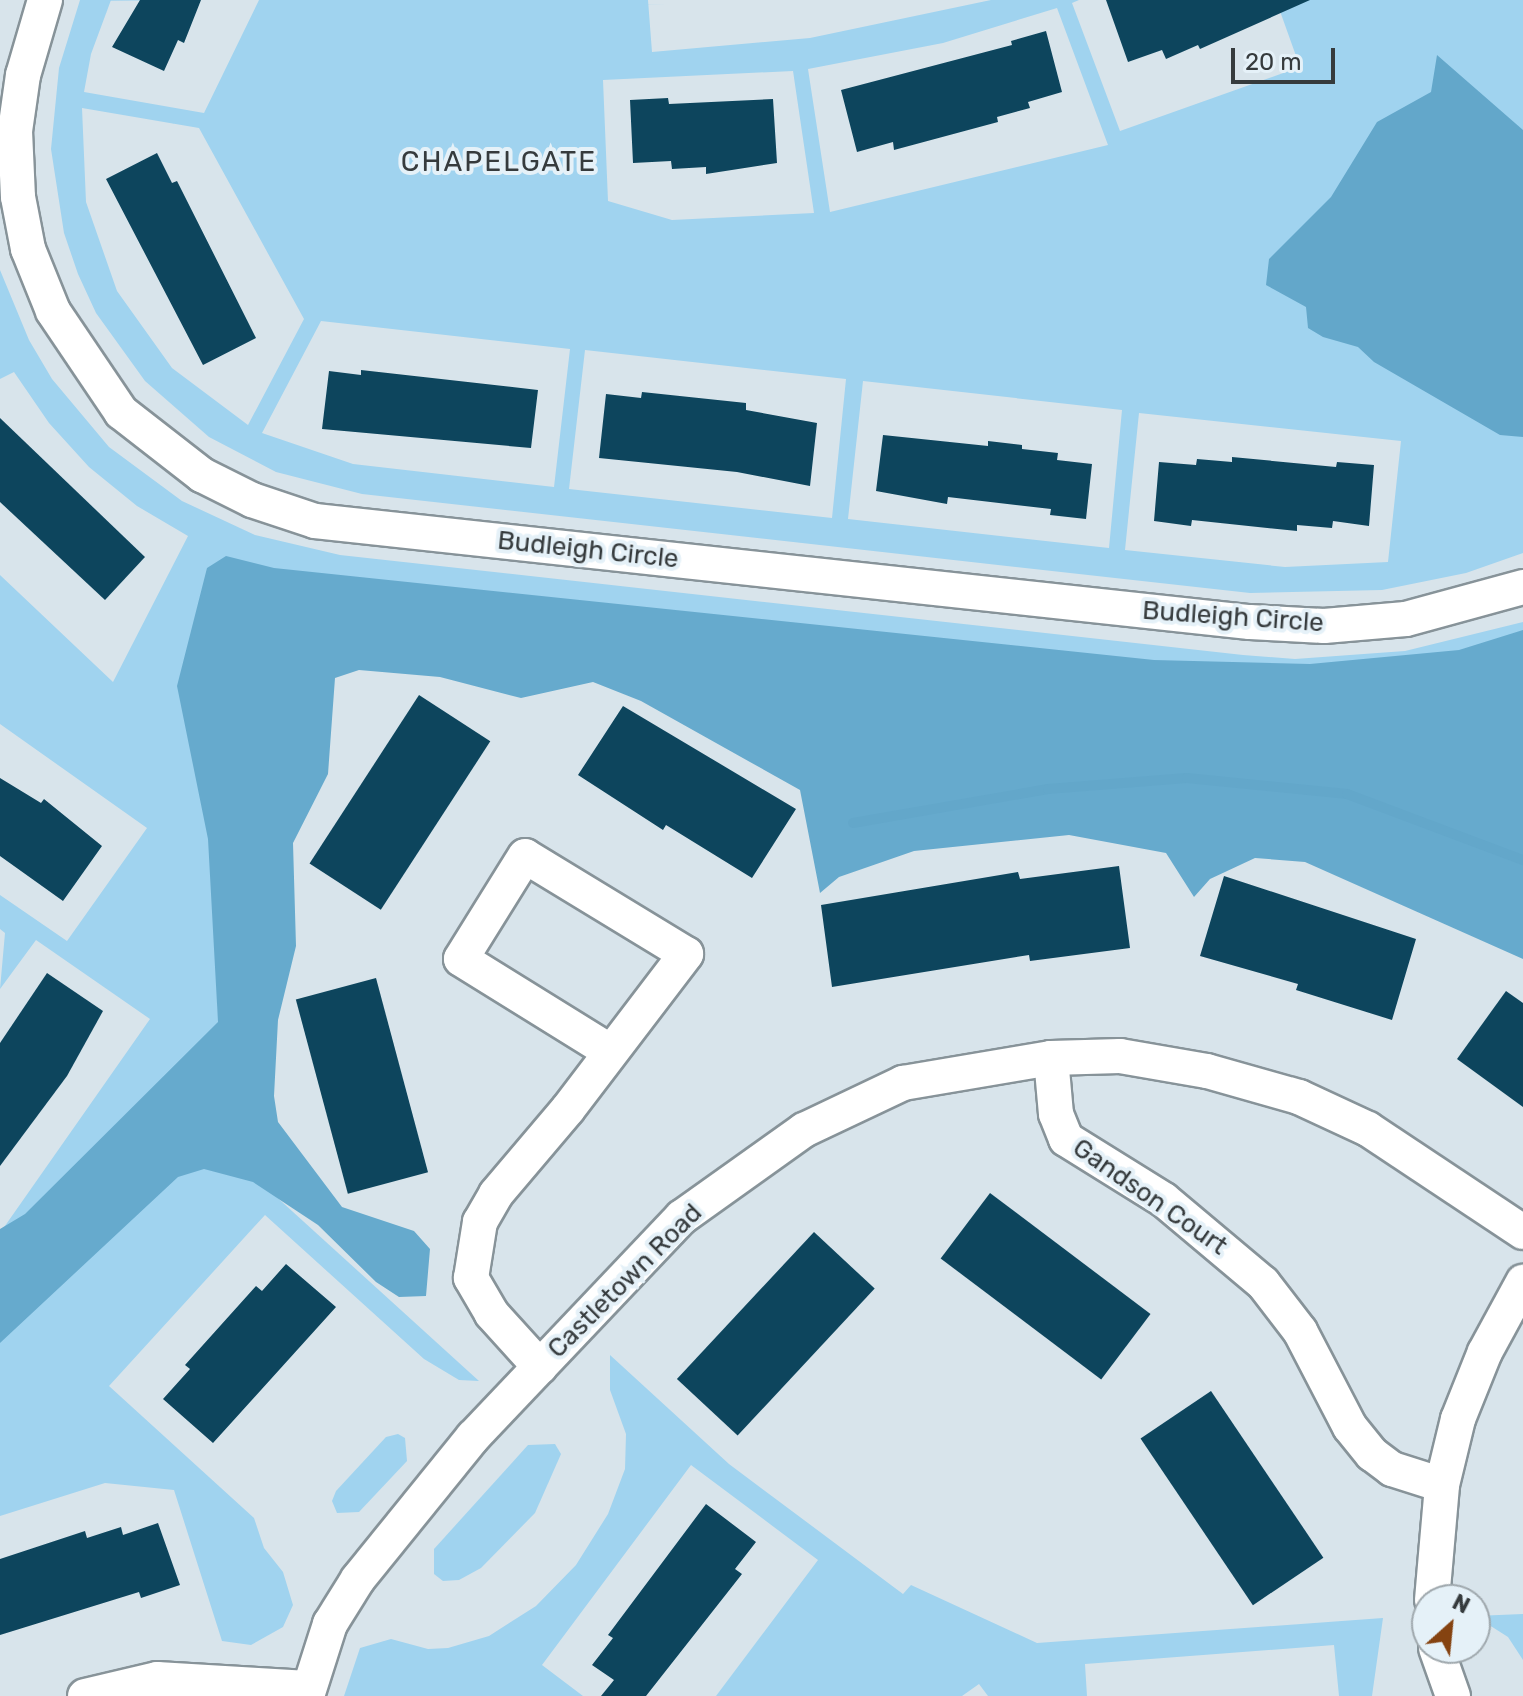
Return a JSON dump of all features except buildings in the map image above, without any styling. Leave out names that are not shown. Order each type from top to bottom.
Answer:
[{"type":"street","name":"Budleigh Circle","points":[[45,0],[23,75],[15,131],[18,197],[28,249],[53,311],[121,412],[202,475],[252,500],[315,521],[1250,622],[1324,626],[1406,619],[1523,587]]},
{"type":"street","points":[[540,1367],[492,1314],[471,1278],[472,1252],[480,1222],[496,1194],[611,1052],[686,954],[525,856],[461,959],[611,1052]]},
{"type":"street","name":"Castletown Road","points":[[308,1692],[330,1624],[358,1579],[473,1437],[682,1217],[804,1130],[903,1083],[1051,1058],[1120,1056],[1207,1071],[1299,1097],[1368,1129],[1523,1232]]},
{"type":"street","name":"Gandson Court","points":[[1051,1058],[1056,1114],[1066,1139],[1088,1158],[1164,1200],[1243,1264],[1300,1331],[1350,1427],[1372,1454],[1392,1469],[1442,1485]]},
{"type":"street","points":[[1433,1584],[1442,1485],[1464,1406],[1523,1282]]},
{"type":"street","points":[[1442,1664],[1453,1696]]},
{"type":"street","points":[[85,1696],[168,1679],[308,1692]]},
{"type":"shaded area","points":[[80,0],[111,0],[91,54],[84,92],[204,113],[259,0],[648,0],[652,52],[810,38],[991,0],[1079,0],[1072,3],[1120,131],[1300,67],[1276,0],[1523,0],[1523,553],[1466,573],[1382,590],[1250,593],[362,494],[276,472],[209,437],[145,381],[96,313],[64,233],[51,149],[59,68]],"holes":[[[1057,8],[1108,145],[830,212],[808,69],[943,43]],[[793,71],[814,213],[672,220],[608,201],[603,80]],[[82,108],[199,128],[304,319],[248,425],[172,368],[117,291],[86,202]],[[321,321],[570,349],[554,487],[353,464],[262,433]],[[585,350],[846,379],[832,518],[569,489]],[[863,381],[1122,410],[1109,548],[848,519]],[[1139,413],[1401,441],[1388,562],[1285,567],[1125,550]]]},
{"type":"shaded area","points":[[1437,55],[1523,130],[1523,437],[1500,435],[1374,362],[1358,347],[1323,337],[1308,328],[1306,307],[1266,285],[1269,259],[1331,197],[1377,122],[1431,92]]},
{"type":"shaded area","points":[[0,270],[29,340],[52,379],[109,447],[182,501],[255,535],[340,555],[1295,659],[1405,651],[1523,622],[1523,732],[202,589],[221,1094],[194,1122],[479,1381],[459,1380],[424,1359],[265,1215],[109,1386],[254,1518],[264,1548],[283,1572],[293,1605],[283,1627],[251,1645],[222,1641],[174,1490],[105,1483],[0,1516],[0,1233],[150,1019],[36,940],[0,989],[5,933],[0,929],[0,895],[67,941],[147,828],[0,724],[0,575],[113,682],[188,536],[137,506],[89,467],[49,423],[14,372],[0,379]]},
{"type":"shaded area","points":[[226,556],[274,568],[1154,660],[1310,664],[1459,650],[1523,630],[1523,959],[1305,862],[1255,858],[1210,879],[1194,897],[1166,853],[1069,835],[914,851],[839,877],[820,893],[800,790],[641,701],[593,682],[521,698],[440,677],[359,670],[335,678],[328,774],[293,843],[296,946],[278,1020],[274,1096],[278,1122],[342,1207],[414,1231],[430,1249],[426,1296],[399,1297],[376,1282],[318,1225],[253,1182],[204,1169],[178,1177],[0,1343],[0,1229],[25,1214],[218,1022],[208,839],[177,686],[207,568]]},
{"type":"shaded area","points":[[610,1355],[729,1464],[903,1594],[911,1585],[1037,1643],[1383,1618],[1372,1696],[1339,1696],[1334,1645],[1085,1664],[1087,1696],[988,1696],[979,1684],[962,1696],[716,1696],[818,1560],[691,1465],[542,1665],[583,1696],[344,1696],[360,1648],[391,1639],[428,1649],[448,1648],[489,1636],[536,1606],[576,1565],[608,1514],[625,1469],[626,1434],[610,1390]]},
{"type":"shaded area","points":[[398,1434],[405,1438],[407,1461],[359,1512],[337,1513],[332,1501],[336,1491],[386,1437]]},
{"type":"shaded area","points":[[555,1444],[561,1454],[535,1513],[481,1568],[459,1580],[443,1581],[434,1574],[434,1549],[528,1445]]},
{"type":"shaded area","points":[[1523,1614],[1523,1660],[1508,1637],[1491,1626],[1491,1615]]},
{"type":"waterway","points":[[853,823],[1048,789],[1187,778],[1347,794],[1523,860]]},
{"type":"district","name":"CHAPELGATE","points":[[499,162]]}]
